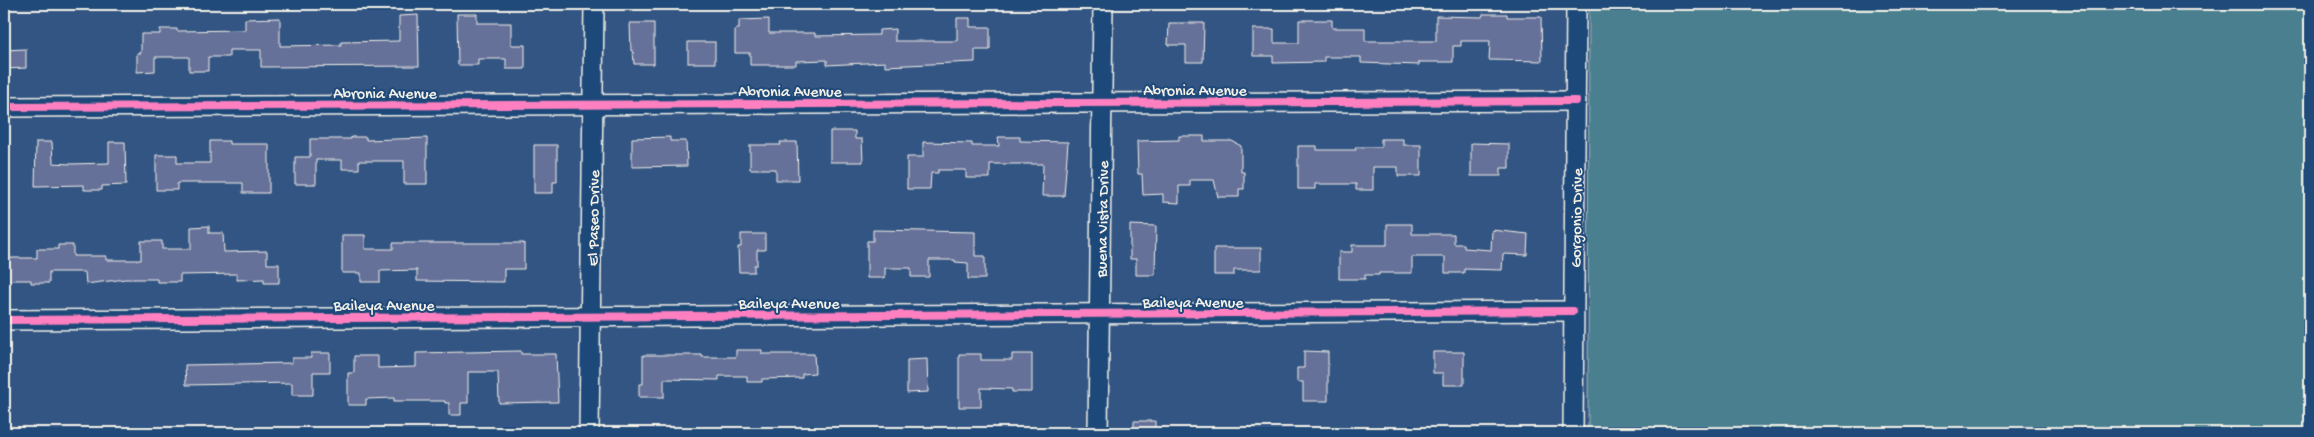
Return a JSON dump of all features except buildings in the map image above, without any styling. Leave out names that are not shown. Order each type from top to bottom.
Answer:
[{"type":"street","name":"El Paseo Drive","points":[[589,433],[594,4]]},
{"type":"street","name":"Buena Vista Drive","points":[[1098,433],[1103,4]]},
{"type":"street","name":"Gorgonio Drive","points":[[1573,433],[1576,4]]},
{"type":"street","name":"Abronia Avenue","points":[[4,107],[1576,101]]},
{"type":"street","name":"Baileya Avenue","points":[[4,320],[1573,311]]},
{"type":"shaded area","points":[[1589,4],[2310,4],[2310,433],[1588,433]]},
{"type":"cycle path","points":[[4,107],[1576,101]]},
{"type":"cycle path","points":[[4,320],[1573,311]]}]
